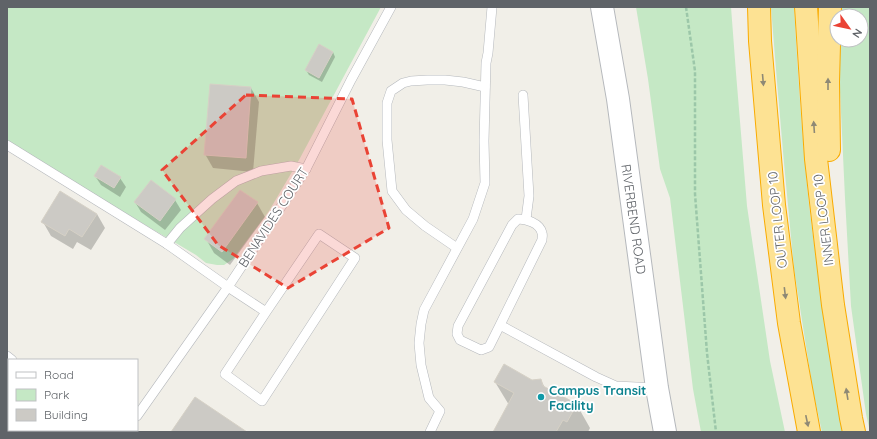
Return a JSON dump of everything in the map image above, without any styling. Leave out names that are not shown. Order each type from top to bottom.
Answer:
[{"type":"highway","name":"OUTER LOOP 10","points":[[759,7],[760,41],[774,205],[789,323],[810,432]]},
{"type":"highway","name":"INNER LOOP 10","points":[[806,7],[816,159],[833,305],[854,432]]},
{"type":"highway","points":[[830,7],[828,82],[833,305]]},
{"type":"street","name":"RIVERBEND ROAD","points":[[602,7],[618,99],[657,388],[665,432]]},
{"type":"lane","name":"BENAVIDES COURT","points":[[138,415],[228,286],[306,170],[351,80],[390,7]]},
{"type":"lane","points":[[430,432],[440,412],[429,398],[421,365],[419,342],[421,324],[424,310],[472,218],[485,183],[485,87],[492,7]]},
{"type":"lane","points":[[457,248],[425,226],[406,210],[392,191],[387,140],[387,103],[391,90],[403,82],[445,80],[485,87]]},
{"type":"lane","points":[[523,95],[529,196],[526,219]]},
{"type":"lane","points":[[7,145],[167,244],[266,312]]},
{"type":"lane","points":[[167,244],[180,228],[236,180],[261,172],[291,166],[306,170]]},
{"type":"lane","points":[[518,219],[526,219],[538,226],[542,232],[542,240],[500,325],[489,347],[481,350],[460,340],[456,334],[458,326],[512,225],[518,219]]},
{"type":"lane","points":[[319,234],[355,258],[262,400],[225,374],[266,312],[319,234]]},
{"type":"lane","points":[[500,325],[596,377],[616,386],[657,388]]},
{"type":"path","points":[[686,7],[695,71],[694,194],[707,352],[716,432]]},
{"type":"highlighted area","points":[[246,95],[352,99],[389,228],[288,288],[218,245],[162,170]]},
{"type":"green space","points":[[7,7],[381,7],[299,160],[269,211],[233,259],[224,265],[217,265],[206,263],[196,255],[7,143]]},
{"type":"green space","points":[[636,7],[731,7],[747,206],[770,361],[785,432],[701,432],[693,389],[670,198],[660,169],[648,79]]},
{"type":"green space","points":[[771,7],[794,7],[802,130],[809,204],[844,432],[822,432],[813,391],[794,269]]},
{"type":"green space","points":[[870,7],[870,432],[866,414],[851,306],[840,91],[840,48],[869,48],[869,8],[840,8]]},
{"type":"building","points":[[319,44],[333,52],[319,78],[305,70]]},
{"type":"building","points":[[210,84],[251,87],[246,158],[204,155]]},
{"type":"building","points":[[101,165],[121,177],[114,188],[94,176]]},
{"type":"building","points":[[151,180],[176,199],[160,221],[134,202]]},
{"type":"building","points":[[240,190],[258,202],[222,252],[204,239]]},
{"type":"building","points":[[60,191],[97,214],[82,237],[69,229],[65,236],[41,222]]},
{"type":"building","name":"Campus Transit Facility","points":[[504,364],[532,380],[541,379],[543,386],[577,404],[567,422],[563,420],[556,432],[493,432],[514,393],[494,382]]},
{"type":"building","points":[[195,397],[247,432],[171,432]]},
{"type":"place","name":"Campus Transit Facility","points":[[541,397]]}]
